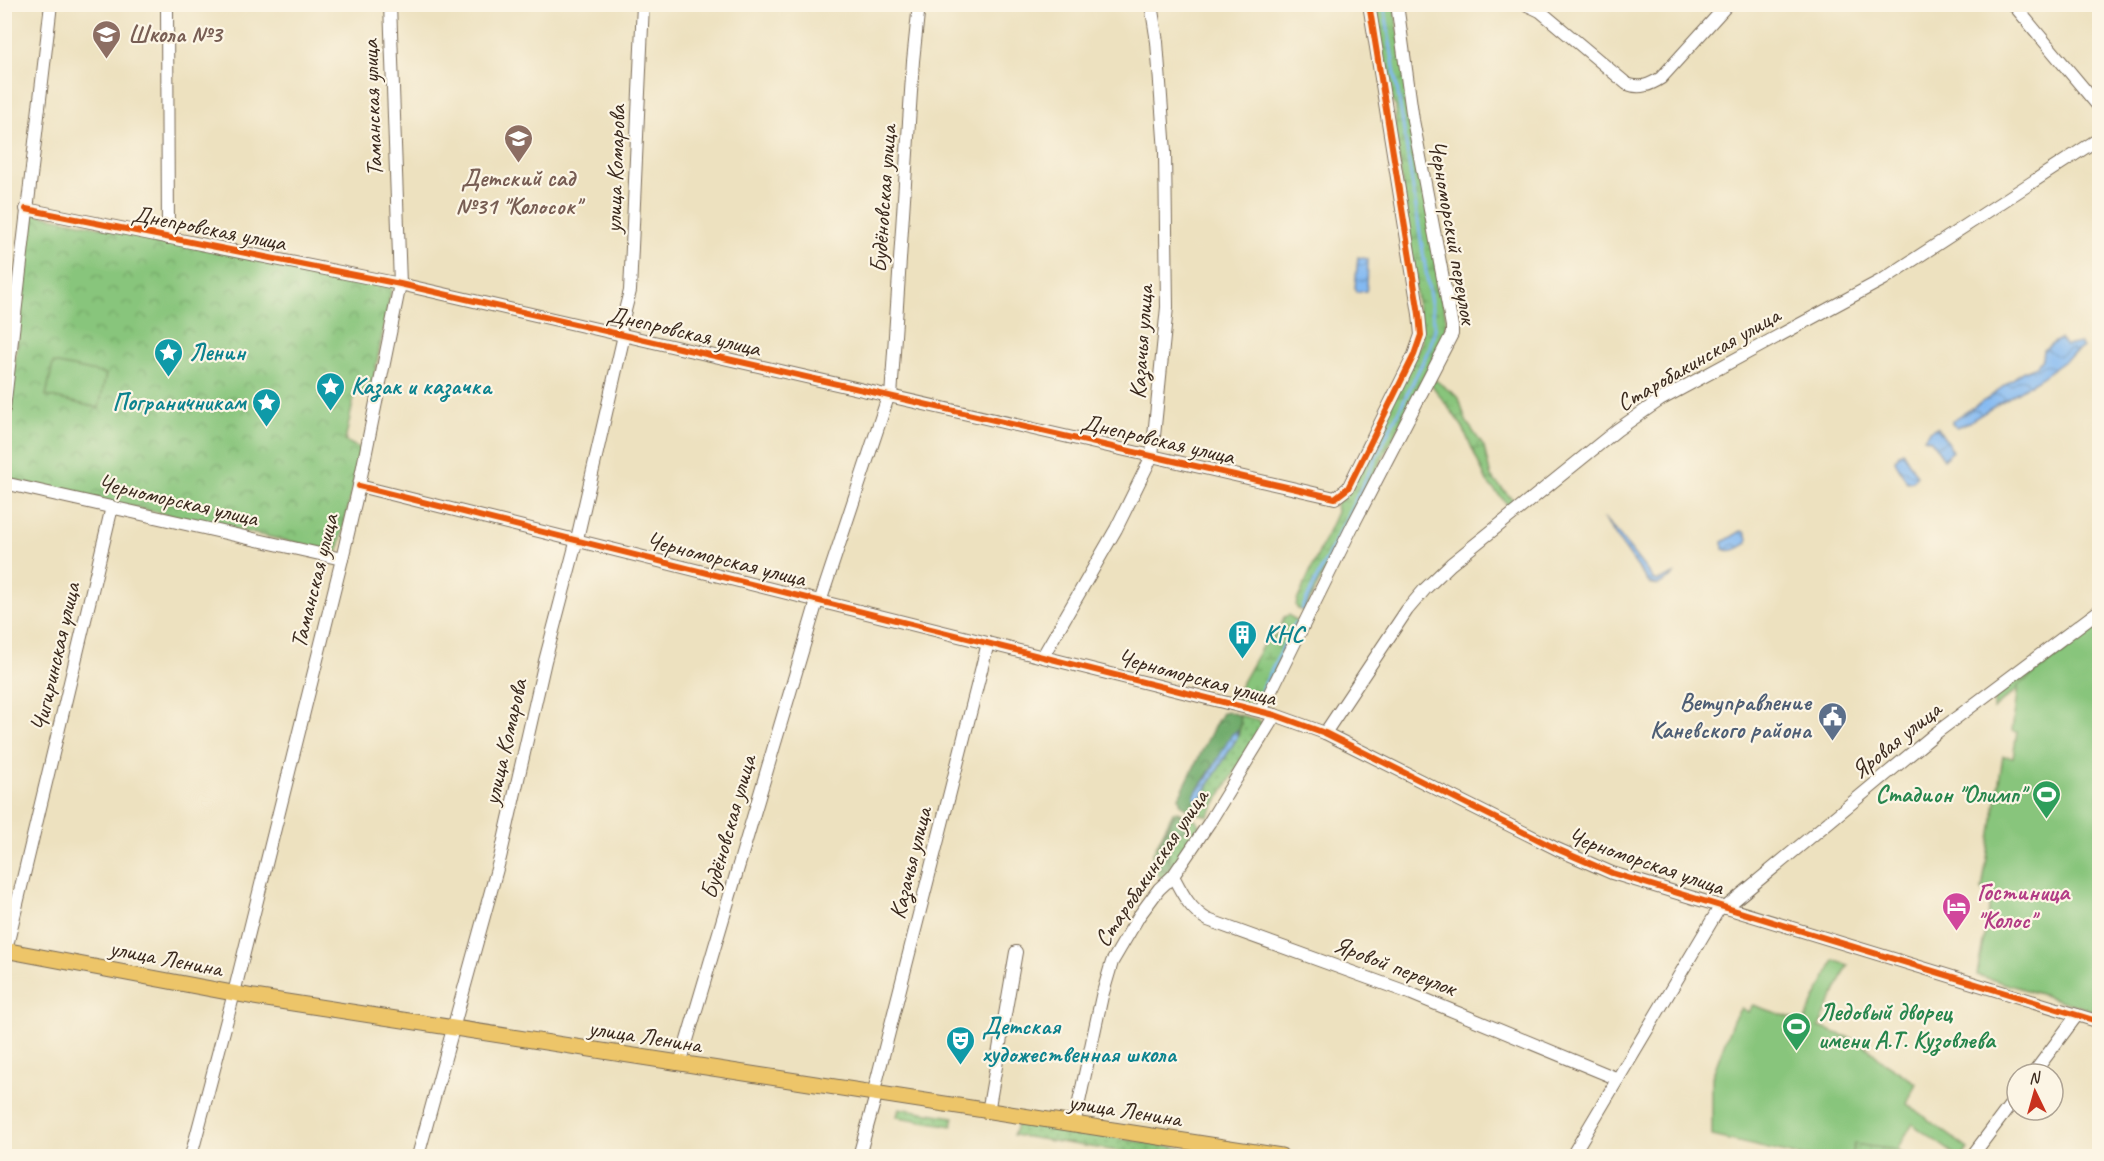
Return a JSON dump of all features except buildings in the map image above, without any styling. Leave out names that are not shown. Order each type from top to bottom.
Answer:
[{"type":"main road","name":"улица Ленина","points":[[5,953],[234,993],[680,1064],[1281,1156]]},
{"type":"street","points":[[4,409],[51,4]]},
{"type":"street","points":[[167,4],[168,238]]},
{"type":"street","name":"Таманская улица","points":[[191,1156],[342,559],[400,284],[390,4]]},
{"type":"street","name":"улица Комарова","points":[[418,1156],[500,858],[545,661],[577,539],[630,291],[643,4]]},
{"type":"street","name":"Будёновская улица","points":[[680,1064],[818,601],[890,397],[913,61],[920,4]]},
{"type":"street","name":"Казачья улица","points":[[1043,656],[1116,529],[1152,456],[1167,307],[1165,152],[1157,42],[1151,4]]},
{"type":"street","name":"Днепровская улица","points":[[26,209],[400,284],[1331,498],[1338,497],[1348,488],[1414,355],[1421,335],[1369,4]]},
{"type":"street","name":"Черноморский переулок","points":[[1261,711],[1352,527],[1452,334],[1413,120],[1397,4]]},
{"type":"street","points":[[1532,6],[1613,74],[1629,85],[1645,86],[1661,78],[1728,4]]},
{"type":"street","points":[[2013,4],[2100,108]]},
{"type":"street","name":"Старобакинская улица","points":[[1325,733],[1407,610],[1425,589],[1451,564],[1617,430],[1660,400],[1884,279],[2100,138]]},
{"type":"street","name":"Черноморская улица","points":[[4,483],[342,559]]},
{"type":"street","name":"Черноморская улица","points":[[359,486],[1261,711],[1325,733],[1583,861],[1633,880],[2100,1022]]},
{"type":"street","name":"Чигиринская улица","points":[[5,953],[112,507]]},
{"type":"street","name":"Яровая улица","points":[[1572,1156],[1723,908],[1936,733],[2100,610]]},
{"type":"street","name":"Казачья улица","points":[[860,1156],[988,643]]},
{"type":"street","name":"Старобакинская улица","points":[[1074,1125],[1102,996],[1112,962],[1139,916],[1173,876],[1209,823],[1275,716]]},
{"type":"street","name":"Яровой переулок","points":[[1173,876],[1186,900],[1208,920],[1407,992],[1617,1079]]},
{"type":"street","points":[[988,1112],[1016,952]]},
{"type":"street","points":[[2042,1062],[2077,1015]]},
{"type":"street","points":[[1972,1156],[2005,1112]]},
{"type":"green space","points":[[1372,5],[1394,5],[1446,320],[1446,335],[1304,611],[1298,609],[1297,601],[1337,512],[1336,503],[1422,342],[1395,128],[1396,107],[1387,94]]},
{"type":"green space","points":[[31,213],[392,286],[371,392],[355,393],[345,441],[361,449],[338,552],[5,479],[5,454]]},
{"type":"green space","points":[[53,363],[106,374],[99,408],[46,396]]},
{"type":"green space","points":[[1434,379],[1459,398],[1466,421],[1484,447],[1491,477],[1514,501],[1509,506],[1487,482],[1462,426],[1431,384]]},
{"type":"green space","points":[[1289,615],[1299,623],[1260,705],[1239,700],[1236,693],[1268,636],[1276,636],[1284,617]]},
{"type":"green space","points":[[2099,615],[2099,626],[2019,686],[1993,709],[1995,693]]},
{"type":"green space","name":"Стадион \"Олимп\"","points":[[2099,626],[2100,1008],[2095,1011],[1977,975],[1992,892],[1982,890],[2003,756],[2013,757],[2017,732],[2012,731],[2018,686]]},
{"type":"green space","points":[[1226,711],[1239,715],[1241,724],[1238,734],[1237,731],[1197,790],[1200,799],[1203,794],[1205,798],[1203,808],[1196,813],[1181,805],[1179,797],[1216,723]]},
{"type":"green space","points":[[1239,715],[1259,720],[1262,727],[1208,816],[1196,813],[1205,798],[1203,794],[1237,738],[1241,724]]},
{"type":"green space","points":[[1178,811],[1195,819],[1201,826],[1171,872],[1162,878],[1159,877],[1152,858],[1153,853],[1173,812]]},
{"type":"green space","points":[[1178,813],[1185,817],[1187,825],[1170,846],[1170,865],[1168,870],[1162,871],[1158,865],[1157,851],[1173,816]]},
{"type":"green space","name":"Ледовый дворец имени А.Т. Кузовлева","points":[[1834,960],[1848,965],[1819,1027],[1861,1042],[1882,1061],[1916,1083],[1907,1104],[1968,1149],[1963,1156],[1957,1156],[1912,1124],[1897,1150],[1854,1144],[1851,1156],[1799,1156],[1712,1136],[1712,1077],[1733,1020],[1741,1008],[1748,1012],[1753,1005],[1804,1022]]},
{"type":"green space","points":[[899,1108],[954,1117],[952,1126],[897,1117]]},
{"type":"green space","points":[[1018,1123],[1235,1156],[1149,1156],[1013,1135]]},
{"type":"green space","points":[[1854,1144],[1897,1150],[1906,1156],[1851,1156]]},
{"type":"water","points":[[1358,257],[1368,259],[1367,287],[1366,291],[1356,292],[1355,288]]},
{"type":"water","points":[[2060,339],[2066,346],[2080,343],[2083,347],[2042,377],[1969,422],[1957,427],[1952,424],[1956,418],[1987,399],[2022,372],[2037,366],[2042,359],[2043,350]]},
{"type":"water","points":[[1937,427],[1953,451],[1944,459],[1931,440],[1924,438],[1929,431]]},
{"type":"water","points":[[1903,452],[1917,476],[1913,481],[1907,482],[1895,461]]},
{"type":"water","points":[[1603,518],[1654,580],[1658,581],[1674,574],[1672,577],[1658,585],[1649,583]]},
{"type":"water","points":[[1741,531],[1745,532],[1748,538],[1747,543],[1732,550],[1723,549],[1723,542]]},
{"type":"water","points":[[1237,731],[1237,738],[1200,799],[1195,800],[1197,790],[1205,781],[1232,734]]},
{"type":"waterway","points":[[1302,609],[1430,347],[1435,329],[1384,4]]},
{"type":"waterway","points":[[1260,694],[1295,623]]},
{"type":"cycle path","points":[[26,209],[400,284],[1335,498],[1348,488],[1414,355],[1421,335],[1369,4]]},
{"type":"cycle path","points":[[359,486],[1275,715],[1325,733],[1557,849],[1612,873],[2100,1022]]},
{"type":"place","name":"Школа №3","points":[[107,60]]},
{"type":"place","name":"Детский сад №31 \"Колосок\"","points":[[518,164]]},
{"type":"place","name":"Ленин","points":[[168,378]]},
{"type":"place","name":"Казак и казачка","points":[[330,412]]},
{"type":"place","name":"Пограничникам","points":[[267,428]]},
{"type":"place","name":"КНС","points":[[1243,660]]},
{"type":"place","name":"Ветуправление Каневского района","points":[[1832,742]]},
{"type":"place","name":"Стадион \"Олимп\"","points":[[2046,820]]},
{"type":"place","name":"Гостиница \"Колос\"","points":[[1956,932]]},
{"type":"place","name":"Ледовый дворец имени А.Т. Кузовлева","points":[[1797,1052]]},
{"type":"place","name":"Детская художественная школа","points":[[961,1066]]}]
